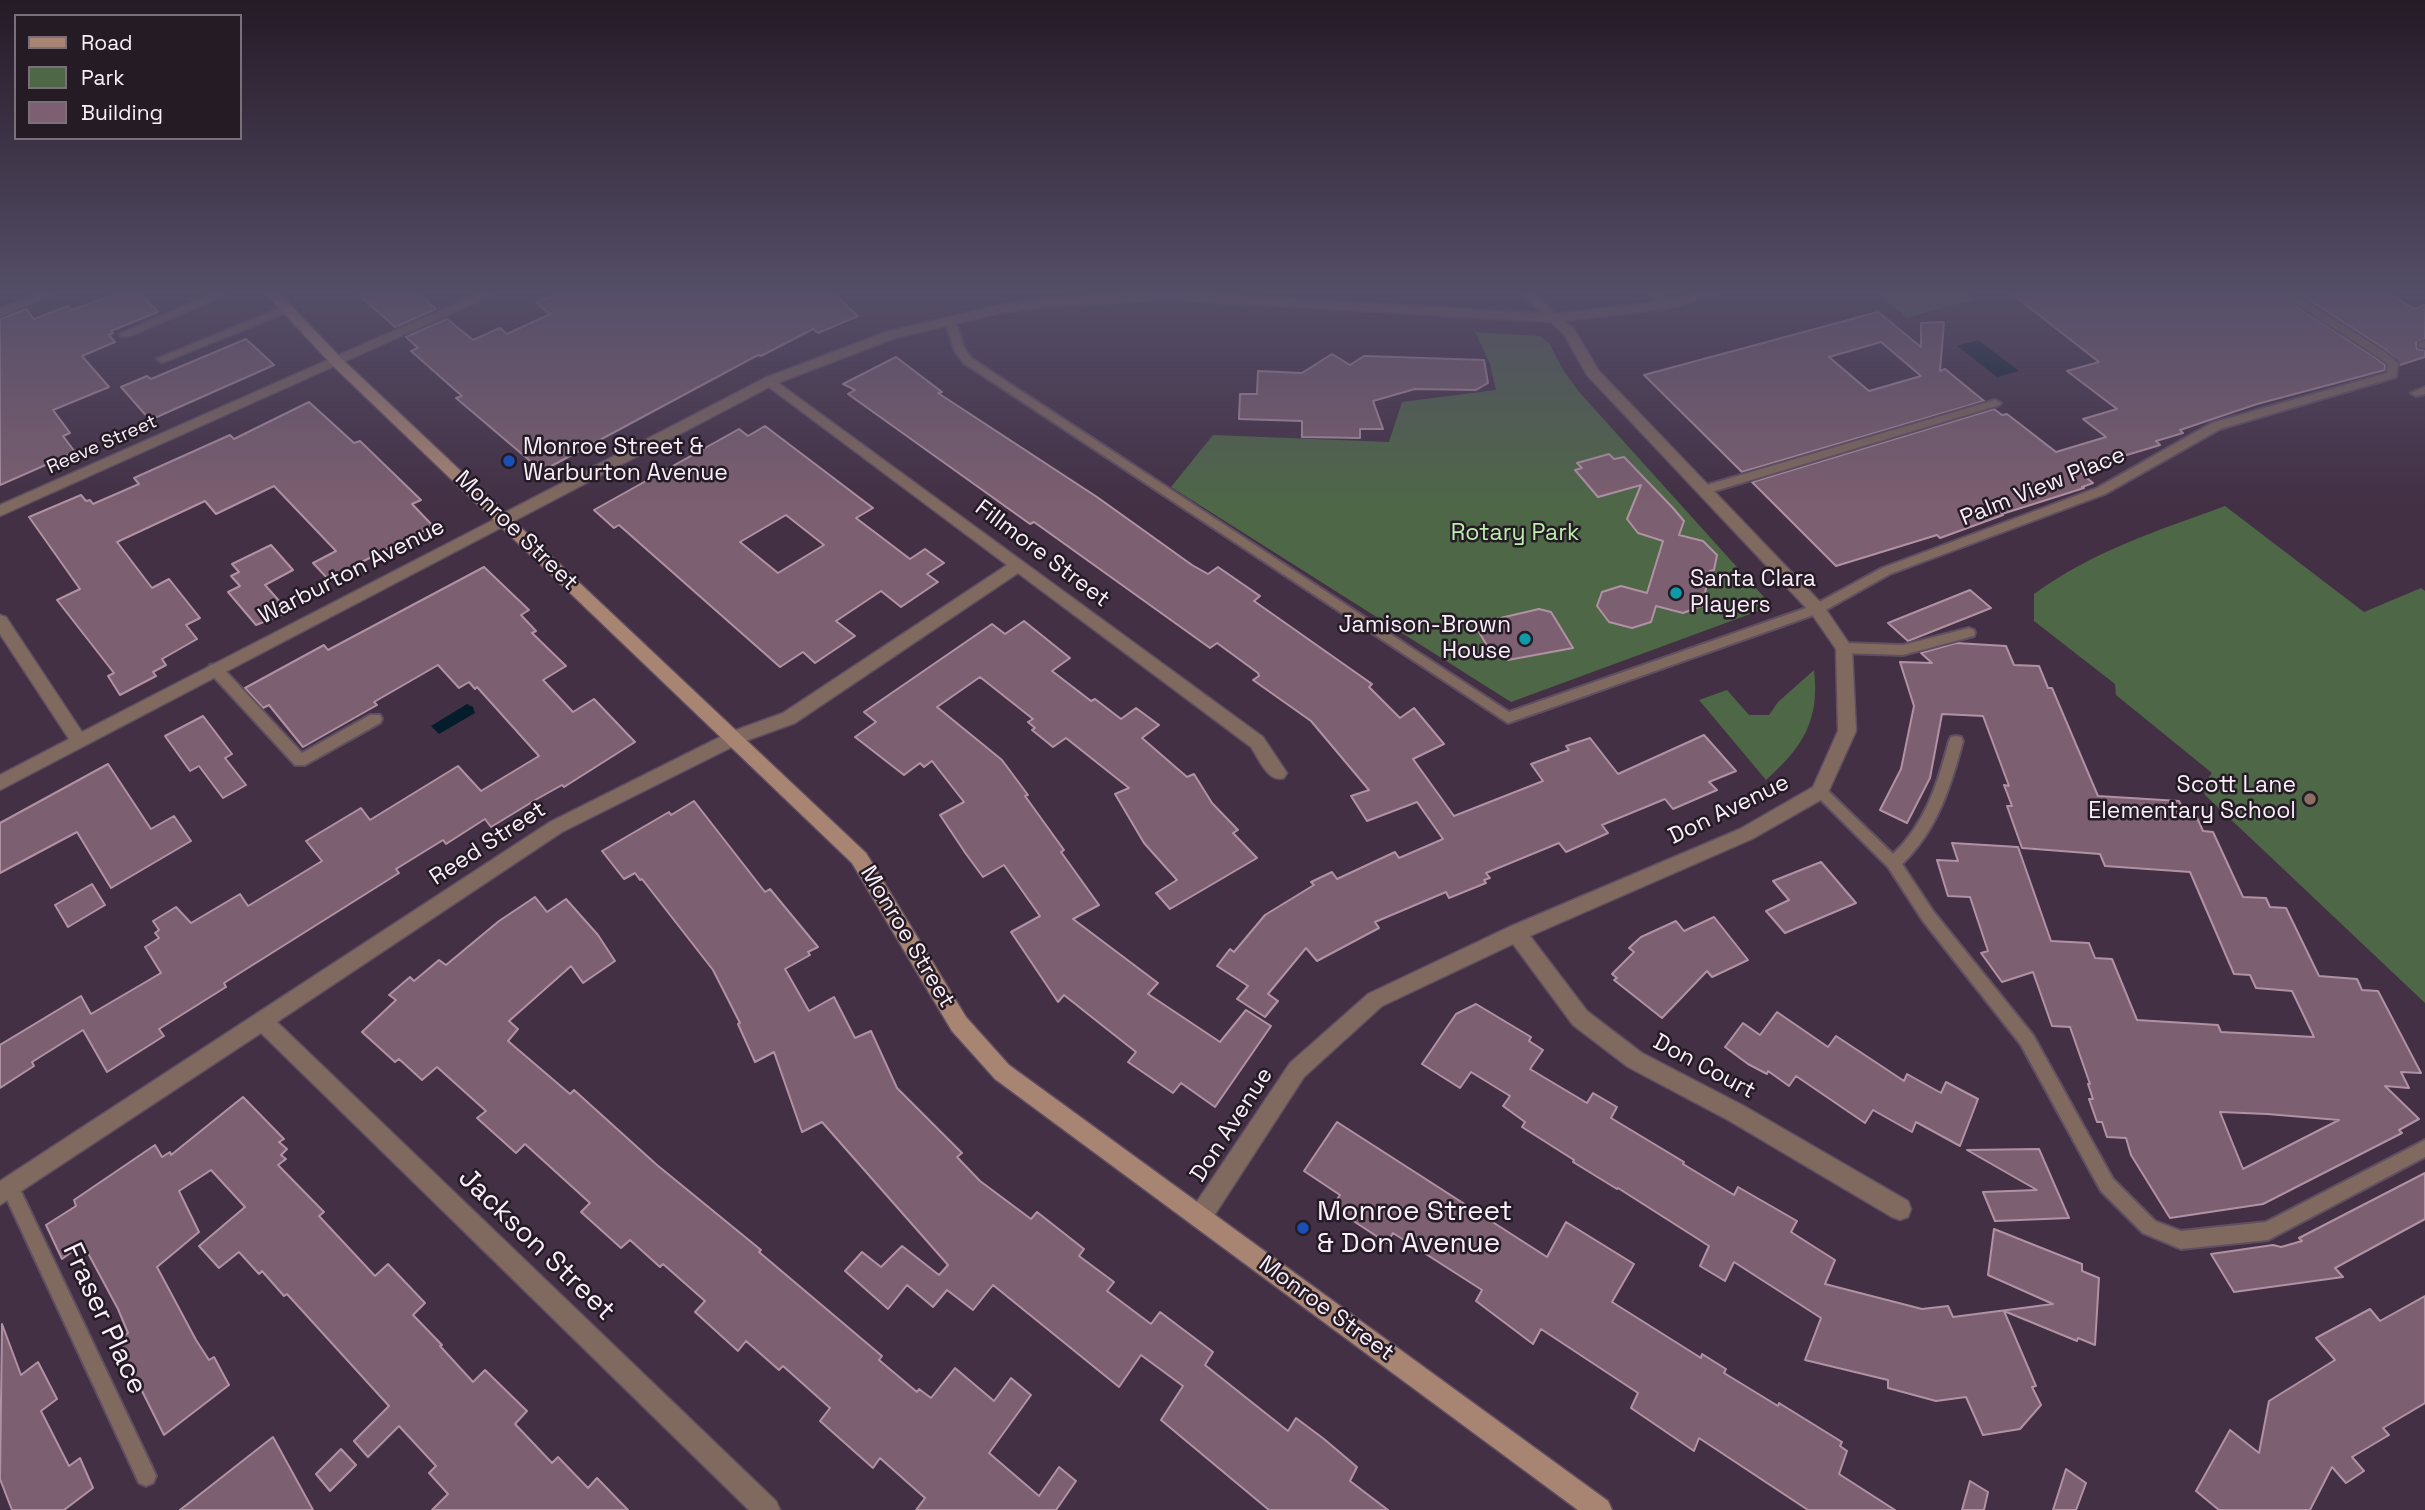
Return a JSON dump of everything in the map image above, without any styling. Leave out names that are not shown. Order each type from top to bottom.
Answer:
[{"type":"main road","name":"Monroe Street","points":[[340,364],[859,858],[958,1024],[1002,1072],[1599,1510]]},
{"type":"street","name":"Reeve Street","points":[[0,511],[331,364]]},
{"type":"street","name":"Warburton Avenue","points":[[0,783],[770,381],[813,364]]},
{"type":"street","points":[[1587,364],[1591,372],[1818,609],[1844,648]]},
{"type":"street","name":"Fillmore Street","points":[[770,381],[1257,743],[1278,773]]},
{"type":"street","name":"Reed Street","points":[[5,1191],[556,827],[734,738],[789,718],[1018,565]]},
{"type":"street","points":[[0,621],[79,741]]},
{"type":"street","name":"Don Avenue","points":[[1200,1217],[1297,1070],[1375,1000],[1516,933],[1745,834],[1820,792],[1847,731],[1844,648]]},
{"type":"street","name":"Don Court","points":[[1516,933],[1580,1018],[1635,1060],[1736,1113],[1900,1209]]},
{"type":"street","name":"Jackson Street","points":[[263,1022],[767,1510]]},
{"type":"lane","points":[[973,364],[1508,718],[1818,609]]},
{"type":"lane","name":"Palm View Place","points":[[1818,609],[1886,572],[2101,491],[2217,426],[2392,375],[2393,364]]},
{"type":"lane","points":[[1704,490],[1995,403]]},
{"type":"lane","points":[[1844,648],[1903,650],[1969,633]]},
{"type":"lane","points":[[215,669],[300,761],[375,719]]},
{"type":"lane","points":[[1893,863],[1919,836],[1933,811],[1945,783],[1956,741]]},
{"type":"lane","points":[[1820,792],[1893,863],[1928,916],[2027,1040],[2107,1185],[2149,1227],[2181,1240],[2268,1231],[2425,1148]]},
{"type":"lane","name":"Fraser Place","points":[[5,1191],[146,1476]]},
{"type":"green space","name":"Rotary Park","points":[[1490,364],[1560,364],[1580,393],[1772,606],[1511,702],[1171,487],[1213,435],[1389,442],[1402,402],[1496,390]]},
{"type":"green space","name":"Scott Lane Elementary School","points":[[2225,506],[2364,612],[2421,588],[2425,591],[2425,1003],[2205,795],[2203,785],[2212,773],[2116,695],[2115,684],[2034,621],[2034,594],[2056,579],[2126,543]]},
{"type":"green space","points":[[1814,670],[1814,704],[1806,731],[1790,756],[1766,780],[1699,700],[1727,690],[1749,715],[1769,715],[1778,702]]},
{"type":"water","points":[[1981,364],[2010,364],[2019,371],[1997,377]]},
{"type":"water","points":[[467,704],[473,707],[475,713],[439,734],[431,726]]},
{"type":"building","points":[[0,364],[89,364],[109,387],[53,410],[70,433],[63,436],[75,452],[0,485]]},
{"type":"building","points":[[186,364],[274,365],[150,420],[121,387],[147,376],[151,379]]},
{"type":"building","points":[[426,364],[740,364],[542,471],[456,398],[462,396]]},
{"type":"building","points":[[881,364],[906,364],[942,392],[938,393],[1097,497],[1192,565],[1208,574],[1218,567],[1260,596],[1254,601],[1372,684],[1369,687],[1400,718],[1414,708],[1444,744],[1413,759],[1454,816],[1543,781],[1531,764],[1569,750],[1566,746],[1590,738],[1618,774],[1704,735],[1736,771],[1709,782],[1717,790],[1673,809],[1665,799],[1602,825],[1608,833],[1566,852],[1559,843],[1486,873],[1490,878],[1484,880],[1486,883],[1449,898],[1446,892],[1375,922],[1379,928],[1317,961],[1306,948],[1268,994],[1278,1001],[1265,1017],[1237,999],[1248,986],[1217,966],[1230,949],[1234,952],[1265,915],[1314,885],[1311,882],[1332,872],[1337,879],[1395,852],[1399,858],[1443,839],[1417,802],[1367,821],[1351,796],[1369,790],[1311,721],[1253,680],[1259,676],[1258,673],[1217,643],[1210,648],[1034,522],[1030,524],[848,394],[855,390],[843,384]]},
{"type":"building","points":[[1315,364],[1485,364],[1488,383],[1476,390],[1415,389],[1373,401],[1383,429],[1360,429],[1360,438],[1302,437],[1302,421],[1239,419],[1240,394],[1257,394],[1258,371],[1302,373]]},
{"type":"building","points":[[1683,364],[1838,364],[1869,391],[1921,376],[1907,364],[1941,364],[1940,371],[1945,369],[1984,401],[1742,472],[1644,375]]},
{"type":"building","points":[[2090,364],[2385,365],[2385,370],[2257,404],[2180,430],[2183,433],[2156,441],[2160,445],[2077,470],[2093,483],[2082,487],[2084,488],[2002,514],[1940,538],[1937,535],[1836,566],[1752,482],[1994,409],[2002,415],[2007,414],[2056,452],[2106,437],[2083,419],[2117,409],[2067,371]]},
{"type":"building","points":[[309,402],[354,443],[360,441],[421,500],[412,504],[433,526],[328,579],[313,563],[336,551],[274,486],[216,514],[205,501],[117,542],[152,588],[169,579],[200,618],[186,625],[197,639],[162,659],[166,665],[153,672],[156,676],[120,695],[108,676],[114,673],[57,600],[80,589],[29,517],[81,495],[93,504],[139,484],[134,478],[230,435],[234,439]]},
{"type":"building","points":[[765,426],[873,508],[856,518],[910,559],[925,549],[944,563],[927,574],[938,582],[901,607],[881,591],[836,621],[855,636],[815,663],[803,652],[780,667],[619,525],[614,528],[594,510],[739,429],[748,436]],"holes":[[[786,515],[824,545],[778,573],[740,542]]]},
{"type":"building","points":[[1609,454],[1614,459],[1624,457],[1673,508],[1684,521],[1679,535],[1703,541],[1717,555],[1714,570],[1710,571],[1702,606],[1683,613],[1656,606],[1651,622],[1632,628],[1609,622],[1597,606],[1602,592],[1621,586],[1647,593],[1663,541],[1638,533],[1627,519],[1641,485],[1598,497],[1575,470],[1582,468],[1577,463]]},
{"type":"building","points":[[271,545],[293,570],[265,585],[289,612],[256,625],[228,592],[240,586],[231,576],[239,572],[232,564]]},
{"type":"building","points":[[484,567],[529,610],[521,615],[536,631],[532,633],[566,666],[543,680],[573,712],[594,699],[635,742],[564,787],[562,785],[491,827],[485,819],[446,844],[443,840],[396,869],[399,873],[224,983],[226,987],[159,1029],[164,1036],[107,1072],[83,1030],[32,1062],[34,1066],[0,1088],[0,1045],[81,996],[91,1014],[161,973],[145,947],[159,938],[155,933],[159,930],[153,921],[176,907],[191,923],[240,894],[248,906],[322,861],[306,841],[361,808],[370,820],[458,766],[481,791],[539,756],[477,687],[475,689],[469,682],[459,688],[438,665],[374,702],[377,705],[303,747],[269,705],[263,708],[245,688],[324,645],[328,650]]},
{"type":"building","points":[[1970,590],[1991,608],[1908,641],[1888,623]]},
{"type":"building","points":[[1539,609],[1551,612],[1573,648],[1508,660],[1504,654],[1493,656],[1479,632],[1500,625],[1496,619]]},
{"type":"building","points":[[1024,621],[1070,658],[1052,671],[1091,701],[1095,699],[1121,719],[1136,708],[1159,725],[1142,738],[1187,777],[1194,774],[1212,803],[1238,830],[1233,833],[1257,858],[1170,909],[1156,893],[1177,880],[1144,843],[1115,794],[1129,788],[1066,738],[1053,747],[1032,730],[1035,728],[1028,722],[1033,719],[980,677],[937,707],[1002,760],[1028,795],[1025,796],[1064,850],[1061,852],[1099,905],[1073,919],[1158,983],[1148,994],[1220,1042],[1246,1010],[1271,1026],[1215,1107],[1181,1083],[1173,1093],[1128,1062],[1136,1052],[1064,995],[1058,1002],[1011,932],[1040,916],[1004,865],[983,877],[940,815],[964,802],[932,761],[924,767],[920,763],[904,775],[855,737],[876,722],[864,712],[992,624],[1005,634]]},
{"type":"building","points":[[1956,643],[2006,646],[2014,665],[2039,666],[2048,688],[2052,688],[2098,796],[2179,801],[2185,813],[2195,813],[2203,831],[2213,832],[2243,897],[2266,898],[2270,907],[2286,908],[2319,976],[2357,979],[2362,990],[2378,991],[2421,1073],[2401,1072],[2409,1088],[2385,1086],[2419,1119],[2399,1130],[2402,1133],[2263,1204],[2170,1218],[2131,1155],[2126,1138],[2107,1137],[2102,1122],[2097,1122],[2089,1099],[2093,1099],[2090,1084],[2070,1027],[2052,1026],[2033,972],[2002,982],[1981,953],[1988,951],[1970,897],[1948,896],[1937,860],[1958,861],[1952,843],[2018,847],[2051,941],[2089,943],[2095,958],[2112,959],[2137,1020],[2218,1025],[2221,1032],[2314,1037],[2292,991],[2256,988],[2250,975],[2234,974],[2190,872],[2105,866],[2100,854],[2022,848],[2007,806],[2012,806],[2004,785],[2009,786],[1983,716],[1942,714],[1930,778],[1907,823],[1880,810],[1901,769],[1914,706],[1900,662],[1932,663],[1921,653]],"holes":[[[2220,1112],[2339,1120],[2243,1169]]]},
{"type":"building","points":[[203,716],[232,754],[225,758],[246,785],[223,798],[199,766],[190,771],[165,736]]},
{"type":"building","points":[[108,764],[151,829],[174,816],[191,841],[111,888],[77,832],[0,873],[0,823]]},
{"type":"building","points":[[694,801],[765,892],[770,889],[818,947],[808,952],[810,955],[785,969],[809,1011],[834,997],[855,1038],[871,1031],[897,1088],[962,1153],[957,1157],[980,1181],[1031,1219],[1037,1212],[1084,1249],[1079,1256],[1114,1282],[1107,1291],[1151,1324],[1160,1312],[1213,1352],[1205,1365],[1288,1431],[1296,1418],[1324,1439],[1357,1467],[1350,1481],[1388,1510],[1269,1510],[1161,1420],[1183,1386],[1141,1355],[1119,1387],[993,1285],[973,1310],[947,1290],[933,1307],[907,1285],[888,1309],[845,1271],[862,1252],[881,1267],[902,1246],[939,1275],[948,1265],[822,1122],[802,1132],[774,1052],[755,1062],[738,1024],[740,1023],[713,970],[642,879],[635,873],[624,879],[602,851],[669,812],[671,815]]},
{"type":"building","points":[[1821,862],[1856,903],[1785,933],[1766,911],[1789,900],[1773,881]]},
{"type":"building","points":[[92,884],[105,905],[68,927],[55,905]]},
{"type":"building","points":[[535,897],[547,912],[566,899],[598,935],[615,961],[583,983],[571,966],[509,1021],[518,1029],[508,1041],[570,1094],[574,1090],[657,1165],[761,1250],[759,1252],[882,1356],[879,1360],[917,1392],[919,1389],[931,1398],[955,1368],[994,1401],[1011,1378],[1031,1395],[989,1453],[1039,1496],[1059,1467],[1076,1481],[1056,1510],[916,1510],[925,1498],[880,1458],[873,1468],[820,1421],[830,1408],[783,1366],[779,1370],[746,1341],[738,1351],[695,1312],[705,1301],[663,1264],[660,1267],[630,1240],[621,1248],[581,1212],[590,1203],[525,1144],[516,1153],[477,1118],[486,1111],[437,1067],[422,1080],[399,1059],[395,1062],[362,1032],[396,1000],[389,995],[410,977],[414,981],[439,960],[446,965],[499,921]]},
{"type":"building","points":[[1714,917],[1748,960],[1712,977],[1707,971],[1662,1018],[1614,980],[1617,978],[1612,974],[1634,952],[1629,948],[1641,937],[1676,921],[1684,931]]},
{"type":"building","points":[[1476,1004],[1531,1037],[1529,1041],[1543,1050],[1530,1069],[1587,1103],[1593,1093],[1617,1107],[1611,1118],[1684,1162],[1683,1164],[1734,1195],[1738,1187],[1797,1221],[1791,1232],[1835,1260],[1825,1284],[1922,1309],[1948,1306],[1953,1317],[2053,1304],[1988,1275],[1994,1229],[2082,1264],[2082,1271],[2099,1278],[2095,1345],[2078,1338],[2077,1341],[2004,1311],[2036,1386],[2032,1387],[2041,1405],[2020,1429],[1983,1435],[1966,1397],[1936,1401],[1888,1388],[1888,1380],[1805,1360],[1821,1318],[1734,1262],[1725,1281],[1700,1266],[1709,1246],[1573,1162],[1574,1160],[1522,1127],[1525,1122],[1503,1106],[1510,1096],[1471,1072],[1460,1088],[1422,1064],[1456,1014]]},
{"type":"building","points":[[1777,1012],[1828,1047],[1836,1036],[1904,1081],[1907,1074],[1941,1093],[1946,1082],[1978,1099],[1960,1146],[1916,1122],[1912,1132],[1873,1110],[1865,1123],[1796,1076],[1789,1086],[1768,1071],[1767,1074],[1748,1064],[1725,1047],[1743,1023],[1760,1035]]},
{"type":"building","points":[[243,1097],[284,1139],[279,1142],[287,1149],[281,1155],[286,1159],[278,1165],[324,1212],[319,1216],[375,1276],[388,1264],[425,1303],[413,1315],[473,1382],[485,1370],[527,1411],[515,1424],[552,1463],[558,1457],[588,1488],[597,1478],[628,1510],[432,1510],[448,1494],[429,1473],[436,1466],[399,1426],[368,1457],[354,1441],[389,1406],[287,1294],[284,1296],[262,1271],[259,1274],[239,1252],[219,1268],[199,1246],[245,1207],[211,1170],[179,1191],[199,1232],[157,1267],[196,1340],[209,1360],[214,1357],[229,1385],[164,1435],[117,1341],[128,1333],[118,1309],[83,1244],[62,1259],[46,1225],[76,1206],[74,1200],[155,1145],[162,1157],[170,1152],[171,1155]]},
{"type":"building","points":[[1337,1122],[1547,1257],[1566,1222],[1634,1264],[1612,1302],[1701,1358],[1702,1354],[1726,1369],[1724,1373],[1778,1406],[1779,1403],[1842,1442],[1840,1446],[1847,1451],[1839,1474],[1895,1510],[1808,1510],[1699,1438],[1694,1451],[1631,1408],[1638,1393],[1541,1329],[1533,1344],[1476,1301],[1482,1290],[1393,1233],[1387,1243],[1332,1207],[1340,1195],[1304,1171]]},
{"type":"building","points":[[2039,1149],[2069,1218],[1995,1221],[1983,1192],[2037,1190],[1967,1150]]},
{"type":"building","points":[[2425,1173],[2425,1219],[2335,1268],[2343,1277],[2234,1292],[2211,1254],[2273,1245],[2281,1247],[2302,1241],[2299,1238]]},
{"type":"building","points":[[2425,1296],[2425,1403],[2383,1428],[2389,1435],[2352,1457],[2364,1471],[2346,1483],[2332,1467],[2310,1510],[2219,1510],[2196,1491],[2230,1430],[2259,1453],[2269,1401],[2335,1360],[2316,1338],[2370,1309],[2380,1321]]},
{"type":"building","points":[[2,1324],[21,1375],[38,1362],[57,1399],[41,1411],[69,1466],[80,1458],[93,1488],[64,1510],[12,1510],[0,1479]]},
{"type":"building","points":[[273,1437],[313,1510],[180,1510]]},
{"type":"building","points":[[341,1449],[356,1465],[330,1491],[316,1474]]},
{"type":"building","points":[[2066,1469],[2086,1483],[2076,1510],[2053,1510]]},
{"type":"building","points":[[1970,1481],[1988,1492],[1984,1510],[1962,1510]]},
{"type":"place","name":"Monroe Street & Warburton Avenue","points":[[509,461]]},
{"type":"place","name":"Santa Clara Players","points":[[1676,593]]},
{"type":"place","name":"Jamison-Brown House","points":[[1525,639]]},
{"type":"place","name":"Scott Lane Elementary School","points":[[2310,799]]},
{"type":"place","name":"Monroe Street & Don Avenue","points":[[1303,1228]]}]
